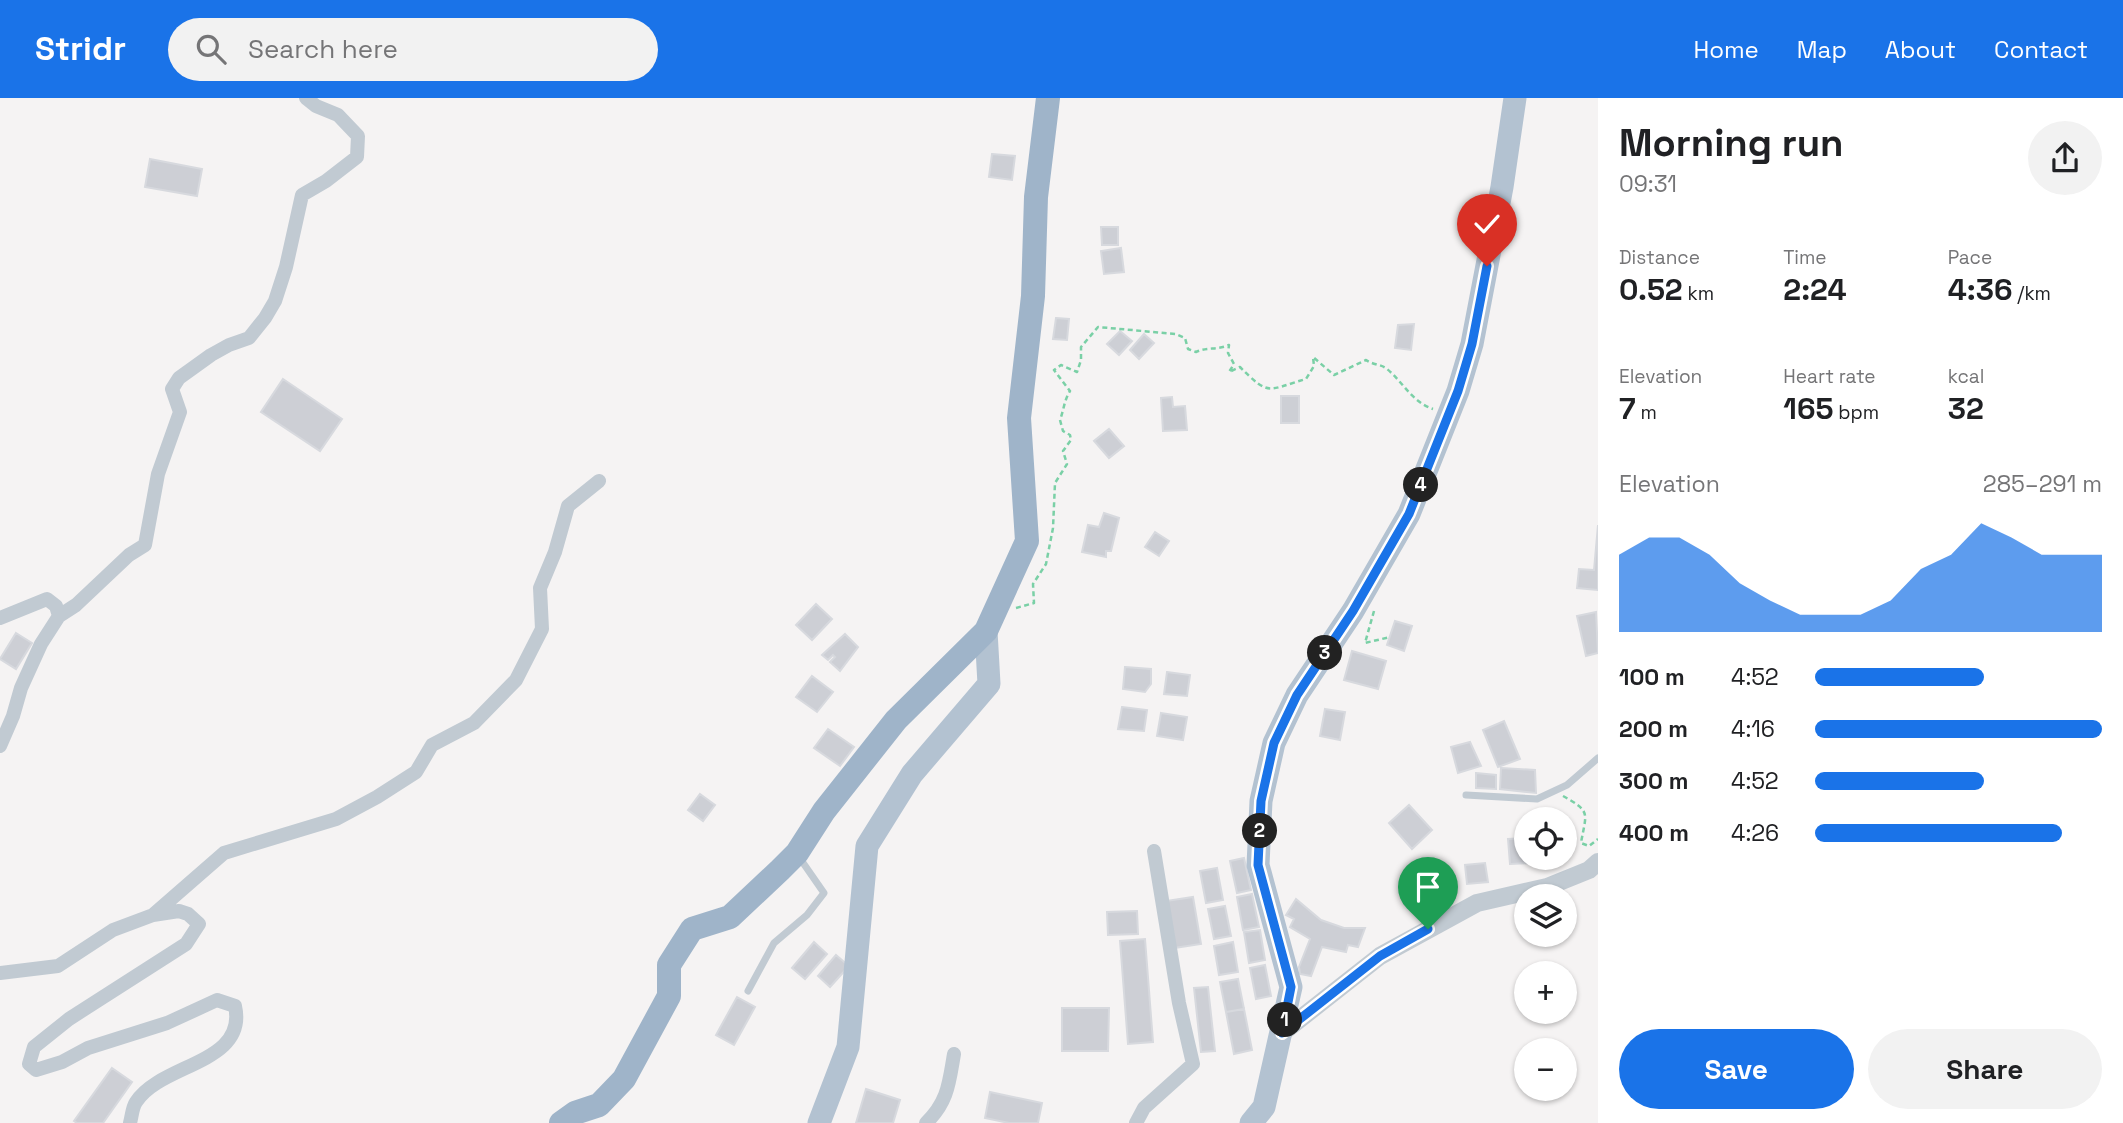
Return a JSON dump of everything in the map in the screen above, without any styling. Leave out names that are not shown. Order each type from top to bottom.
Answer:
[{"type":"highway","points":[[561,1123],[575,1113],[599,1105],[624,1079],[669,996],[669,965],[692,929],[730,917],[797,853],[824,811],[896,720],[986,631],[1027,541],[1019,418],[1033,296],[1036,197],[1048,98]]},
{"type":"main road","points":[[1251,1123],[1264,1107],[1291,987],[1258,865],[1261,801],[1274,743],[1297,695],[1353,611],[1409,514],[1449,415],[1472,344],[1516,98]]},
{"type":"main road","points":[[819,1123],[848,1047],[867,846],[912,774],[989,684],[986,631]]},
{"type":"street","points":[[0,746],[21,688],[41,644],[59,616],[76,605],[129,555],[145,545],[158,474],[180,412],[172,389],[179,378],[211,355],[249,338],[275,302],[286,267],[302,195],[326,181],[356,157],[358,136],[338,115],[316,106],[306,98]]},
{"type":"street","points":[[153,915],[224,853],[336,819],[416,772],[432,745],[474,723],[516,680],[542,629],[540,588],[555,552],[568,506],[599,481]]},
{"type":"street","points":[[0,618],[47,599],[56,606],[59,616]]},
{"type":"street","points":[[1136,1123],[1144,1108],[1193,1064],[1179,1003],[1154,851]]},
{"type":"street","points":[[1282,1033],[1380,956],[1477,903],[1547,887],[1589,870],[1598,862]]},
{"type":"street","points":[[0,973],[58,966],[113,930],[153,915],[179,911],[188,914],[199,924],[186,944],[69,1019],[34,1047],[29,1064],[36,1070],[62,1062],[88,1048],[167,1023],[217,1000],[235,1006],[239,1021],[229,1041],[204,1060],[169,1074],[148,1087],[134,1104],[130,1123]]},
{"type":"street","points":[[926,1123],[938,1111],[948,1091],[954,1054]]},
{"type":"lane","points":[[1466,795],[1537,799],[1567,785],[1598,758]]},
{"type":"lane","points":[[748,991],[774,943],[807,915],[824,893],[797,853]]},
{"type":"path","points":[[1012,609],[1034,603],[1033,583],[1046,564],[1053,528],[1055,483],[1067,464],[1063,451],[1071,440],[1070,435],[1063,431],[1060,420],[1064,409],[1063,401],[1070,391],[1054,370],[1061,365],[1077,372],[1082,347],[1098,327],[1176,334],[1185,338],[1188,349],[1196,352],[1207,347],[1217,350],[1229,345],[1228,353],[1234,364],[1229,372],[1240,367],[1260,387],[1267,390],[1306,379],[1314,366],[1313,357],[1334,375],[1366,360],[1373,365],[1384,366],[1422,405],[1449,415]]},
{"type":"path","points":[[1375,607],[1365,643],[1390,636]]},
{"type":"path","points":[[1555,791],[1582,807],[1586,814],[1581,843],[1589,846],[1598,839]]},
{"type":"building","points":[[992,154],[1015,156],[1012,180],[989,177]]},
{"type":"building","points":[[150,159],[202,169],[197,196],[145,187]]},
{"type":"building","points":[[1101,227],[1118,227],[1118,245],[1102,245]]},
{"type":"building","points":[[1121,248],[1124,272],[1104,274],[1101,251]]},
{"type":"building","points":[[1056,318],[1069,319],[1067,340],[1053,339]]},
{"type":"building","points":[[1414,324],[1411,350],[1395,348],[1398,325]]},
{"type":"building","points":[[1120,331],[1132,341],[1119,355],[1107,344]]},
{"type":"building","points":[[1144,334],[1154,343],[1139,359],[1130,350]]},
{"type":"building","points":[[283,379],[342,419],[320,451],[261,412]]},
{"type":"building","points":[[1281,396],[1299,396],[1299,423],[1281,423]]},
{"type":"building","points":[[1172,397],[1173,407],[1185,406],[1187,430],[1163,431],[1161,398]]},
{"type":"building","points":[[1109,429],[1124,446],[1109,458],[1094,441]]},
{"type":"building","points":[[1104,513],[1119,518],[1111,551],[1106,551],[1106,557],[1082,552],[1088,525],[1099,527]]},
{"type":"building","points":[[1598,525],[1598,590],[1577,588],[1579,569],[1594,570]]},
{"type":"building","points":[[1155,532],[1169,541],[1159,556],[1145,547]]},
{"type":"building","points":[[816,604],[832,619],[812,640],[796,625]]},
{"type":"building","points":[[1596,612],[1598,653],[1586,656],[1577,616]]},
{"type":"building","points":[[1395,621],[1412,626],[1404,651],[1387,645]]},
{"type":"building","points":[[16,633],[32,643],[16,669],[0,659]]},
{"type":"building","points":[[845,634],[858,647],[840,671],[830,662],[835,657],[833,655],[828,660],[822,655]]},
{"type":"building","points":[[1352,651],[1386,661],[1378,689],[1344,680]]},
{"type":"building","points":[[1125,667],[1151,669],[1151,684],[1145,692],[1123,689]]},
{"type":"building","points":[[1167,672],[1190,675],[1187,696],[1164,694]]},
{"type":"building","points":[[812,676],[833,692],[817,712],[796,697]]},
{"type":"building","points":[[1122,707],[1147,710],[1144,731],[1118,729]]},
{"type":"building","points":[[1325,709],[1345,712],[1340,740],[1320,736]]},
{"type":"building","points":[[1161,713],[1187,717],[1183,740],[1157,736]]},
{"type":"building","points":[[1504,721],[1520,759],[1498,767],[1483,730]]},
{"type":"building","points":[[828,729],[854,747],[840,766],[814,748]]},
{"type":"building","points":[[1470,742],[1481,766],[1458,773],[1451,747]]},
{"type":"building","points":[[1501,768],[1535,770],[1536,793],[1500,789]]},
{"type":"building","points":[[1476,773],[1496,775],[1496,789],[1476,788]]},
{"type":"building","points":[[700,794],[715,805],[703,821],[688,810]]},
{"type":"building","points":[[1409,805],[1432,830],[1412,849],[1389,823]]},
{"type":"building","points":[[1508,839],[1514,839],[1514,864],[1510,864]]},
{"type":"building","points":[[1244,858],[1251,890],[1237,893],[1230,861]]},
{"type":"building","points":[[1485,863],[1488,882],[1467,884],[1465,865]]},
{"type":"building","points":[[1217,868],[1223,900],[1206,903],[1200,871]]},
{"type":"building","points":[[1252,894],[1259,927],[1243,930],[1237,897]]},
{"type":"building","points":[[1193,897],[1201,944],[1174,948],[1166,901]]},
{"type":"building","points":[[1296,899],[1321,920],[1344,928],[1365,928],[1358,947],[1348,945],[1346,952],[1322,947],[1311,976],[1300,974],[1299,967],[1310,939],[1290,927],[1294,919],[1286,915]]},
{"type":"building","points":[[1225,906],[1231,936],[1214,939],[1208,909]]},
{"type":"building","points":[[1137,911],[1138,934],[1108,935],[1107,912]]},
{"type":"building","points":[[1260,930],[1265,960],[1249,963],[1244,932]]},
{"type":"building","points":[[1145,939],[1153,1042],[1128,1044],[1120,941]]},
{"type":"building","points":[[814,942],[827,954],[805,979],[792,968]]},
{"type":"building","points":[[1233,942],[1238,972],[1219,975],[1214,946]]},
{"type":"building","points":[[836,955],[849,966],[830,987],[818,976]]},
{"type":"building","points":[[1265,965],[1271,996],[1256,999],[1250,968]]},
{"type":"building","points":[[1238,979],[1244,1009],[1226,1012],[1220,982]]},
{"type":"building","points":[[1208,987],[1215,1051],[1201,1052],[1194,988]]},
{"type":"building","points":[[737,997],[755,1007],[734,1045],[716,1035]]},
{"type":"building","points":[[1062,1008],[1109,1008],[1108,1051],[1062,1051]]},
{"type":"building","points":[[1244,1009],[1252,1050],[1234,1054],[1226,1012]]},
{"type":"building","points":[[112,1068],[132,1082],[103,1123],[74,1121]]},
{"type":"building","points":[[866,1089],[900,1100],[893,1123],[856,1123]]},
{"type":"building","points":[[990,1092],[1042,1103],[1038,1123],[1009,1123],[985,1118]]},
{"type":"route","points":[[1428,929],[1380,956],[1282,1033],[1291,987],[1258,865],[1261,801],[1274,743],[1297,695],[1353,611],[1409,514],[1458,391],[1472,344],[1487,266]]}]
